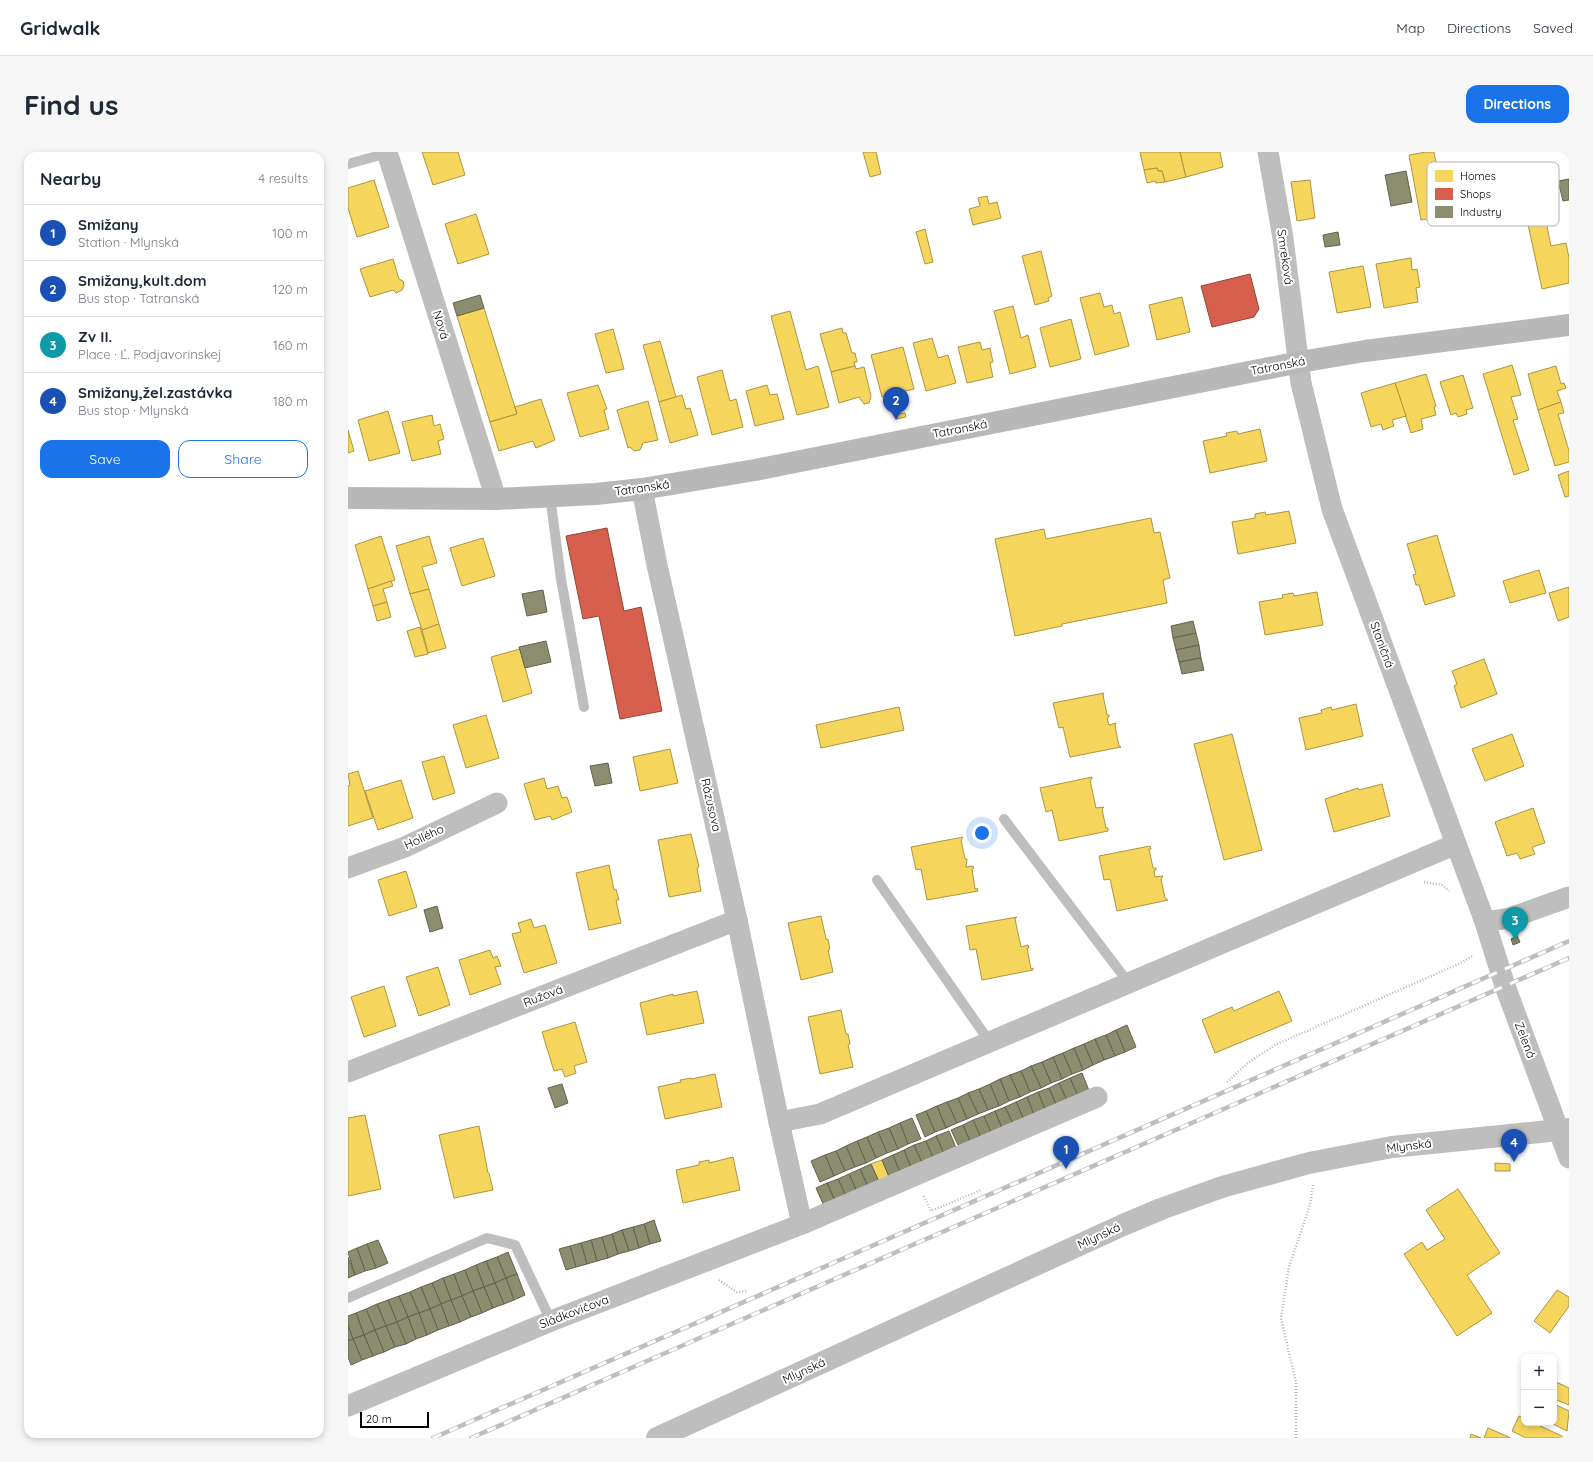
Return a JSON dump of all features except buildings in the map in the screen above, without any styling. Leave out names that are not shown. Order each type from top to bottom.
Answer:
[{"type":"main road","name":"Tatranská","points":[[348,498],[496,499],[642,489],[755,470],[1300,362],[1365,351],[1569,325]]},
{"type":"street","name":"Nová","points":[[387,152],[496,499]]},
{"type":"street","name":"Smreková","points":[[1268,152],[1283,238],[1300,362]]},
{"type":"street","name":"Staničná","points":[[1300,362],[1301,382],[1332,509],[1488,931]]},
{"type":"street","name":"Rázusova","points":[[642,489],[657,565],[737,920],[802,1224]]},
{"type":"street","name":"Hollého","points":[[348,868],[405,847],[498,803]]},
{"type":"street","points":[[779,1122],[820,1114],[1456,844]]},
{"type":"street","points":[[1488,931],[1510,918],[1569,897]]},
{"type":"street","name":"Ružová","points":[[348,1072],[737,920]]},
{"type":"street","name":"Zelená","points":[[1488,931],[1505,986],[1564,1129],[1569,1158]]},
{"type":"street","name":"Sládkovičova","points":[[348,1406],[551,1321],[802,1224],[1097,1097]]},
{"type":"street","name":"Mlynská","points":[[657,1438],[1160,1209],[1261,1176],[1309,1164],[1392,1147],[1564,1129]]},
{"type":"lane","points":[[348,164],[387,152]]},
{"type":"lane","points":[[550,496],[561,579],[584,707]]},
{"type":"lane","points":[[1004,818],[1128,982]]},
{"type":"lane","points":[[878,880],[989,1041]]},
{"type":"lane","points":[[348,1298],[486,1238],[515,1245],[551,1321]]},
{"type":"path","points":[[1419,882],[1442,885],[1453,894]]},
{"type":"path","points":[[1227,1082],[1248,1063],[1275,1045],[1463,962],[1488,931]]},
{"type":"path","points":[[1296,1438],[1296,1382],[1281,1318],[1289,1267],[1310,1205],[1313,1177],[1309,1164]]},
{"type":"path","points":[[932,1211],[981,1190]]},
{"type":"railway","points":[[433,1438],[1569,941]]},
{"type":"railway","points":[[471,1438],[1569,958]]},
{"type":"place","name":"Smižany,kult.dom","points":[[896,420]]},
{"type":"place","name":"Zv II.","points":[[1515,940]]},
{"type":"place","name":"Smižany,žel.zastávka","points":[[1514,1162]]},
{"type":"place","name":"Smižany","points":[[1066,1169]]}]
